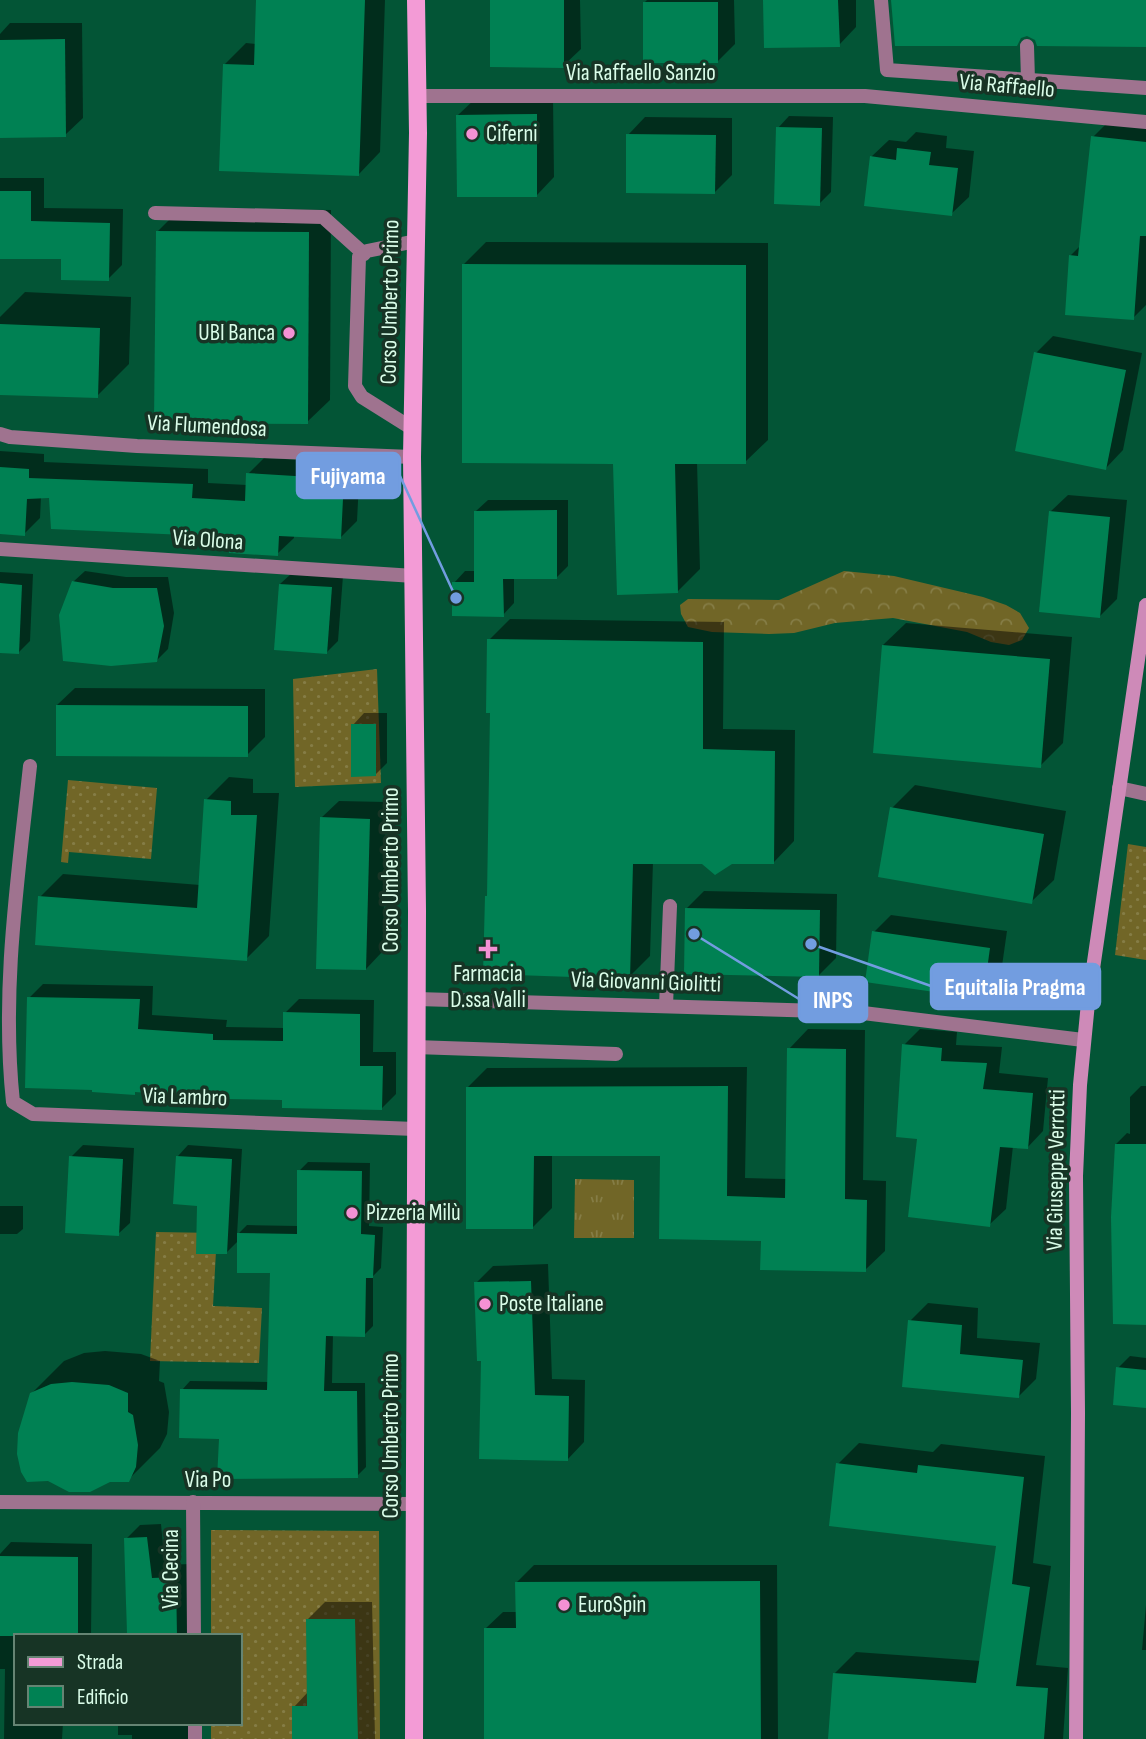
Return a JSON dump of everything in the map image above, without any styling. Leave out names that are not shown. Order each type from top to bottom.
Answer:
[{"type":"main road","name":"Corso Umberto Primo","points":[[414,1739],[416,999],[412,457],[416,241],[416,0]]},
{"type":"street","points":[[881,0],[887,70],[1146,88]]},
{"type":"street","points":[[1027,46],[1028,80]]},
{"type":"street","name":"Via Raffaello Sanzio","points":[[417,96],[865,96]]},
{"type":"street","name":"Via Raffaello","points":[[865,96],[1146,122]]},
{"type":"street","points":[[155,213],[323,217],[364,254]]},
{"type":"street","points":[[413,429],[362,397],[355,386],[359,257],[367,251],[416,241]]},
{"type":"street","name":"Via Flumendosa","points":[[0,434],[10,438],[137,446],[412,457]]},
{"type":"street","name":"Via Olona","points":[[0,549],[414,576]]},
{"type":"street","name":"Via Giuseppe Verrotti","points":[[1076,1739],[1076,1176],[1083,1040],[1146,605]]},
{"type":"street","points":[[4,1054],[4,965],[30,766]]},
{"type":"street","points":[[1119,789],[1146,794]]},
{"type":"street","points":[[666,1006],[670,906]]},
{"type":"street","name":"Via Giovanni Giolitti","points":[[416,999],[855,1012],[1083,1040]]},
{"type":"street","points":[[415,1047],[616,1054]]},
{"type":"street","name":"Via Lambro","points":[[4,1054],[13,1102],[33,1114],[415,1129]]},
{"type":"street","name":"Via Po","points":[[0,1502],[415,1504]]},
{"type":"street","name":"Via Cecina","points":[[193,1502],[194,1634]]},
{"type":"green space","points":[[844,571],[894,576],[983,597],[1020,613],[1029,628],[1022,640],[1009,645],[991,642],[967,632],[893,618],[835,623],[794,633],[769,634],[712,632],[688,627],[681,614],[680,605],[688,599],[779,600]]},
{"type":"green space","points":[[377,669],[381,783],[295,787],[293,679]],"holes":[[[351,724],[376,724],[376,776],[351,776]]]},
{"type":"green space","points":[[68,780],[157,788],[151,859],[69,852],[68,863],[61,862]]},
{"type":"green space","points":[[1128,844],[1146,847],[1146,960],[1115,955]]},
{"type":"green space","points":[[575,1179],[634,1180],[634,1238],[574,1238]]},
{"type":"green space","points":[[156,1232],[217,1233],[213,1306],[262,1308],[259,1363],[150,1361]]},
{"type":"green space","points":[[211,1530],[379,1531],[380,1739],[211,1739],[211,1725],[242,1725],[242,1634],[211,1634]]},
{"type":"building","points":[[256,0],[365,0],[359,176],[219,171],[223,64],[254,65]]},
{"type":"building","points":[[490,0],[564,0],[564,68],[490,67]]},
{"type":"building","points":[[763,0],[838,0],[840,47],[764,48]]},
{"type":"building","points":[[891,0],[1146,0],[1146,47],[1037,46],[1035,40],[1027,36],[1021,38],[1017,46],[895,46]]},
{"type":"building","points":[[643,2],[718,2],[718,63],[643,63]]},
{"type":"building","points":[[65,39],[66,137],[0,138],[0,40]]},
{"type":"building","points":[[537,114],[537,197],[457,197],[456,115]]},
{"type":"building","points":[[776,127],[822,128],[820,206],[774,204]]},
{"type":"building","points":[[626,134],[716,135],[715,194],[626,193]]},
{"type":"building","points":[[1091,136],[1146,142],[1146,236],[1140,236],[1134,320],[1065,315],[1069,255],[1078,256]]},
{"type":"building","points":[[897,148],[931,152],[929,165],[958,168],[952,216],[864,206],[870,156],[896,160]]},
{"type":"building","points":[[0,191],[31,191],[31,221],[110,223],[109,281],[61,280],[61,259],[0,259]]},
{"type":"building","points":[[156,231],[309,232],[308,424],[154,423]]},
{"type":"building","points":[[462,264],[746,265],[746,464],[675,464],[678,593],[617,595],[613,464],[462,463]]},
{"type":"building","points":[[0,324],[100,328],[98,398],[0,395]]},
{"type":"building","points":[[1034,352],[1126,370],[1106,470],[1015,451]]},
{"type":"building","points":[[0,467],[29,469],[29,478],[193,484],[192,498],[245,501],[246,473],[344,479],[341,539],[279,536],[278,556],[229,553],[230,537],[51,529],[49,498],[27,499],[25,536],[0,534]]},
{"type":"building","points":[[557,510],[557,579],[503,579],[504,617],[452,616],[452,582],[474,582],[474,511]]},
{"type":"building","points":[[1049,511],[1110,517],[1100,618],[1039,612]]},
{"type":"building","points":[[72,581],[113,588],[157,588],[164,626],[157,662],[111,666],[63,661],[59,615]]},
{"type":"building","points":[[0,583],[22,585],[19,654],[0,653]]},
{"type":"building","points":[[279,584],[332,587],[327,654],[274,650]]},
{"type":"building","points":[[487,639],[703,642],[703,749],[775,751],[774,864],[732,864],[715,875],[702,864],[633,864],[630,979],[483,974],[490,713],[486,713]]},
{"type":"building","points":[[882,645],[1050,659],[1041,768],[873,753]]},
{"type":"building","points":[[56,705],[248,706],[248,757],[56,756]]},
{"type":"building","points":[[351,724],[376,724],[376,776],[351,777]]},
{"type":"building","points":[[204,799],[231,801],[231,815],[257,815],[247,961],[35,945],[38,896],[197,908]]},
{"type":"building","points":[[890,807],[1044,834],[1032,904],[878,877]]},
{"type":"building","points":[[320,817],[370,819],[366,970],[316,969]]},
{"type":"building","points":[[685,908],[820,910],[819,977],[684,974]]},
{"type":"building","points":[[872,931],[990,948],[983,999],[865,982]]},
{"type":"building","points":[[27,997],[140,999],[138,1029],[213,1034],[213,1040],[283,1041],[283,1012],[360,1014],[360,1066],[383,1066],[382,1110],[282,1108],[282,1100],[25,1088]]},
{"type":"building","points":[[902,1044],[942,1048],[941,1061],[987,1063],[983,1089],[1033,1093],[1028,1149],[1000,1147],[990,1227],[908,1217],[917,1139],[896,1137]]},
{"type":"building","points":[[787,1048],[846,1049],[845,1199],[867,1200],[866,1272],[760,1270],[761,1241],[659,1239],[660,1156],[534,1156],[533,1229],[466,1229],[466,1087],[728,1086],[727,1196],[785,1198]]},
{"type":"building","points":[[1115,1144],[1146,1144],[1146,1325],[1113,1324],[1111,1217]]},
{"type":"building","points":[[69,1156],[123,1159],[119,1236],[65,1233]]},
{"type":"building","points":[[176,1156],[232,1159],[227,1254],[196,1254],[197,1206],[173,1204]]},
{"type":"building","points":[[297,1170],[362,1171],[361,1234],[375,1235],[373,1278],[366,1278],[365,1337],[326,1336],[324,1391],[357,1391],[358,1478],[217,1479],[219,1439],[179,1438],[180,1389],[267,1390],[270,1273],[237,1273],[237,1233],[297,1234]]},
{"type":"building","points":[[531,1281],[535,1395],[569,1396],[568,1461],[479,1459],[481,1361],[477,1361],[474,1282]]},
{"type":"building","points":[[908,1320],[962,1325],[960,1354],[1023,1360],[1019,1398],[902,1387]]},
{"type":"building","points":[[1116,1367],[1146,1370],[1146,1408],[1113,1405]]},
{"type":"building","points":[[72,1382],[109,1385],[128,1393],[128,1412],[133,1415],[138,1445],[136,1467],[129,1482],[110,1482],[90,1492],[69,1492],[48,1481],[27,1482],[21,1472],[17,1454],[18,1433],[30,1393],[51,1384]]},
{"type":"building","points":[[836,1463],[917,1473],[918,1465],[1024,1477],[1012,1584],[1030,1587],[1016,1686],[1048,1688],[1044,1739],[828,1739],[833,1673],[976,1683],[996,1546],[829,1526]]},
{"type":"building","points":[[147,1537],[152,1578],[176,1577],[177,1634],[127,1634],[124,1538]]},
{"type":"building","points":[[0,1556],[78,1557],[78,1634],[0,1636]]},
{"type":"building","points":[[760,1581],[761,1739],[484,1739],[484,1628],[516,1628],[515,1582]]},
{"type":"building","points":[[306,1619],[355,1619],[358,1739],[292,1739],[292,1706],[307,1706]]},
{"type":"place","name":"Ciferni","points":[[472,134]]},
{"type":"place","name":"UBI Banca","points":[[289,333]]},
{"type":"place","name":"Fujiyama","points":[[456,598]]},
{"type":"place","name":"INPS","points":[[694,934]]},
{"type":"place","name":"Equitalia Pragma","points":[[811,944]]},
{"type":"place","name":"Farmacia D.ssa Valli","points":[[488,949]]},
{"type":"place","name":"Pizzeria Milù","points":[[352,1213]]},
{"type":"place","name":"Poste Italiane","points":[[485,1304]]},
{"type":"place","name":"EuroSpin","points":[[564,1605]]}]
